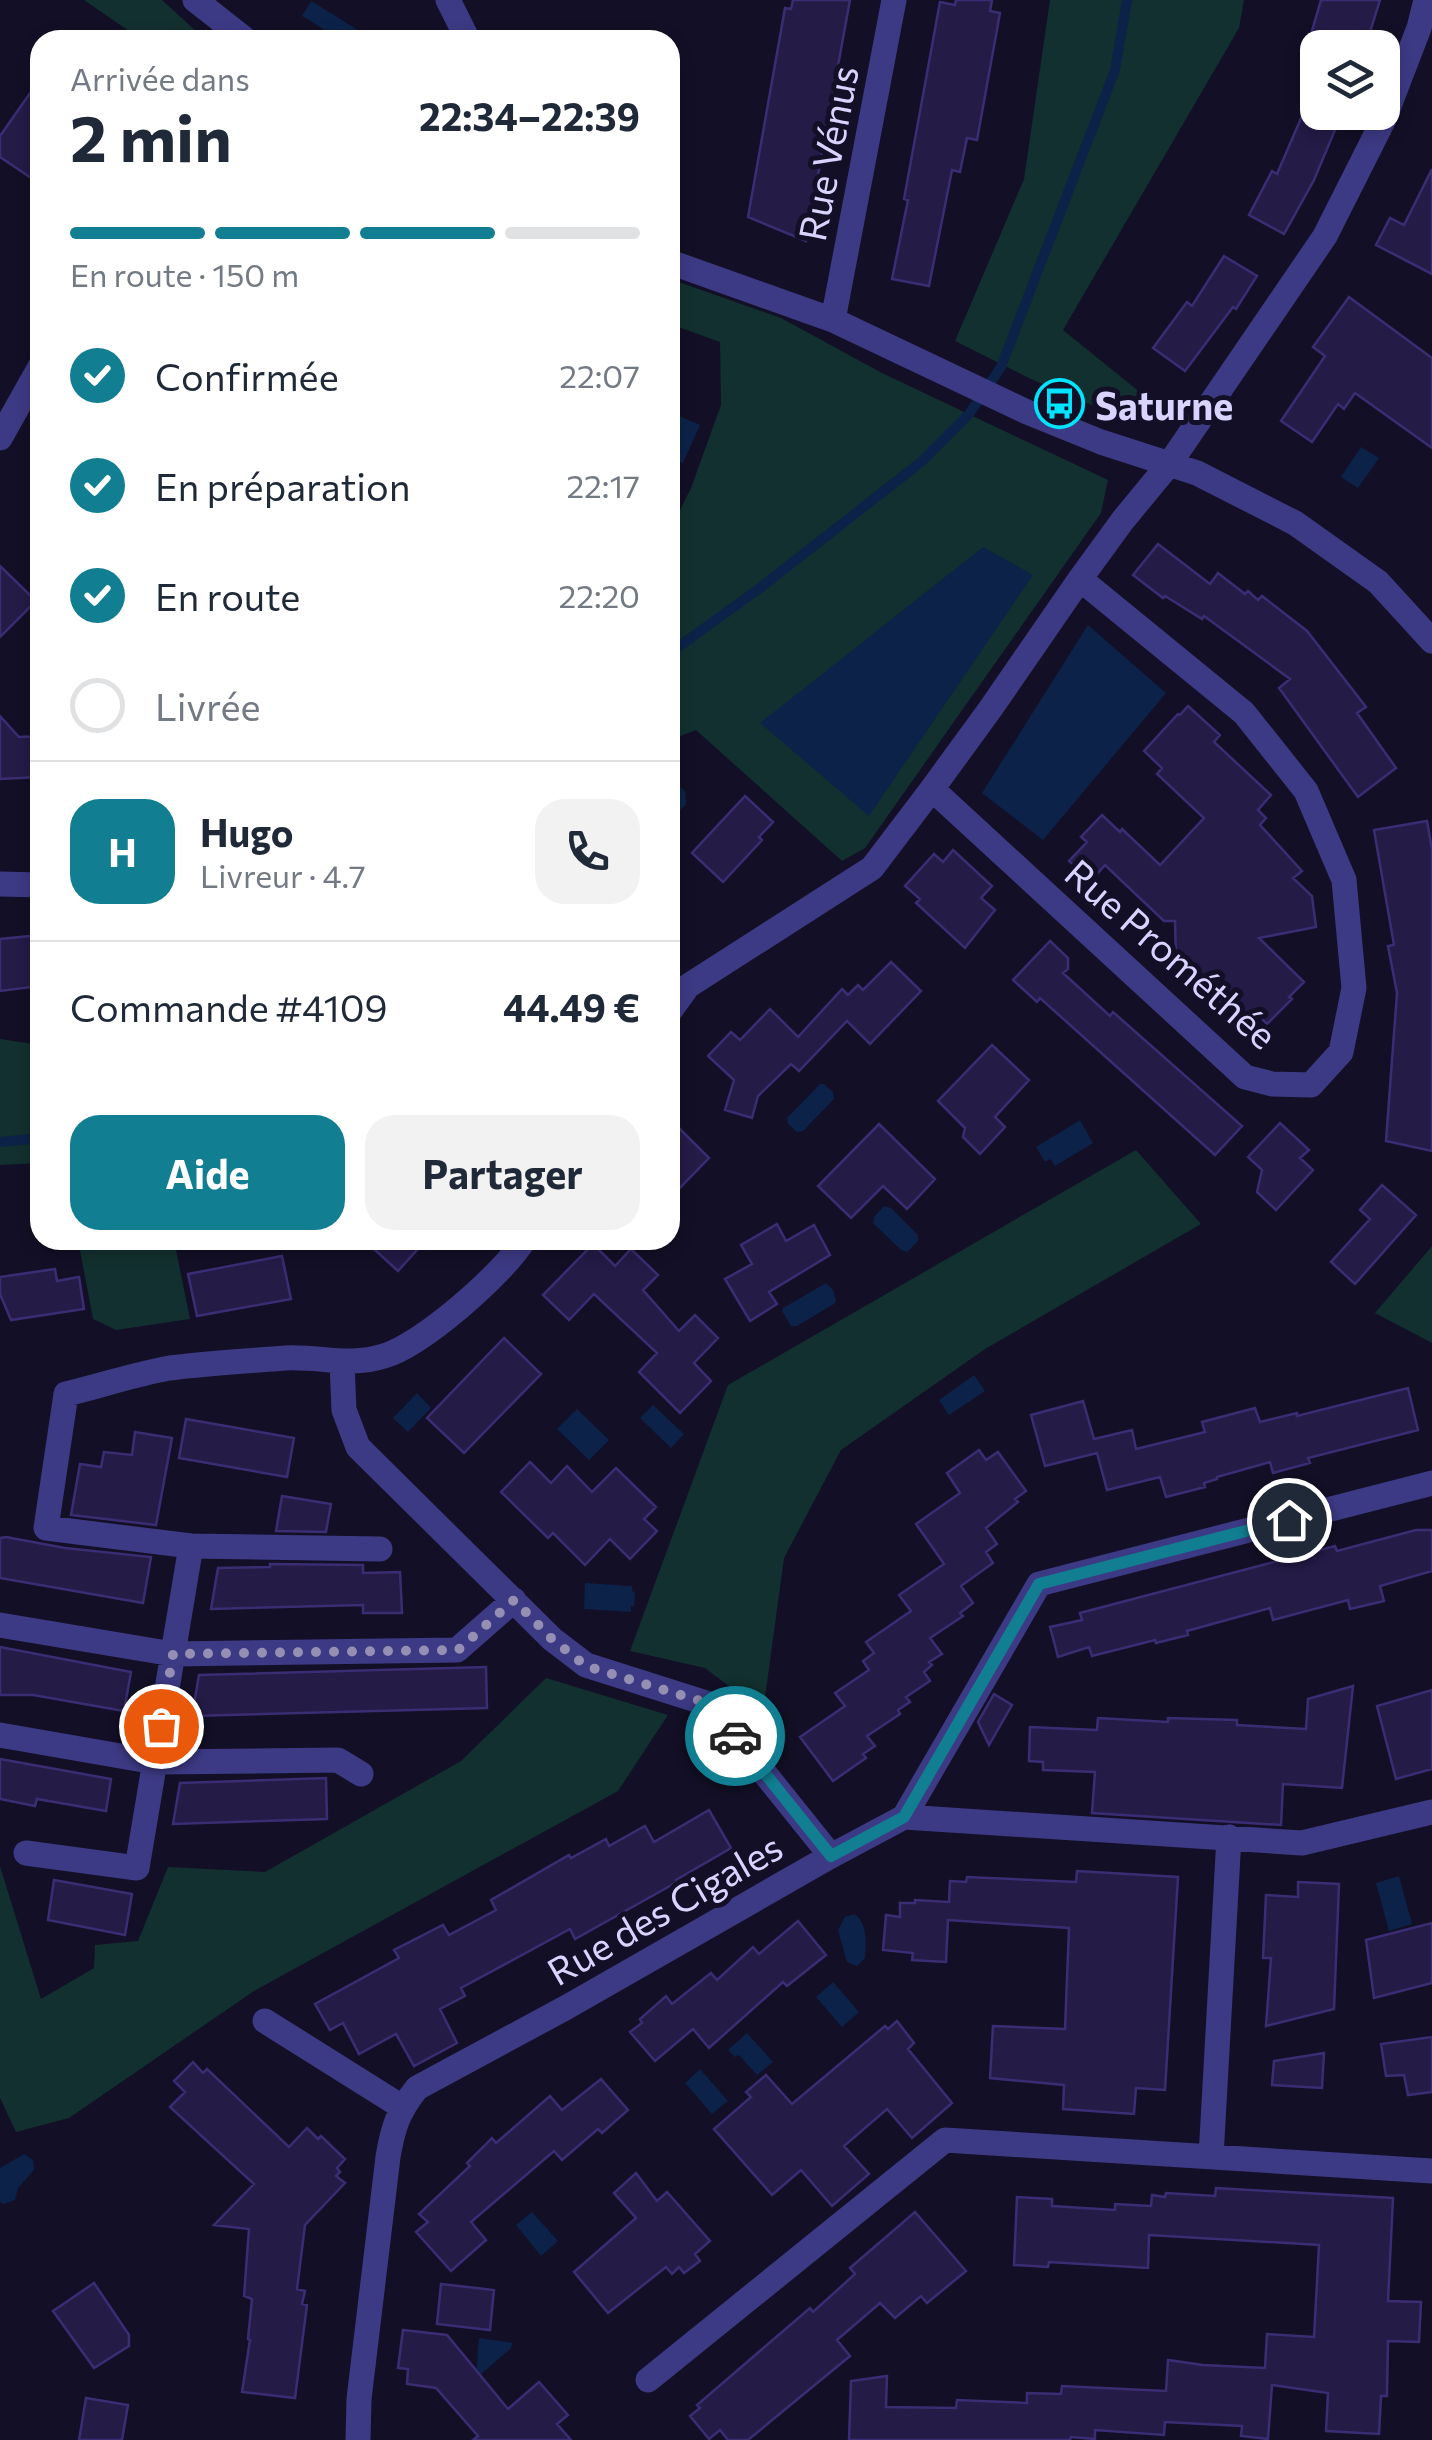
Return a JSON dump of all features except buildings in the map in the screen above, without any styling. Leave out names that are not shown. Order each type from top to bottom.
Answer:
[{"type":"street","points":[[195,0],[227,30]]},
{"type":"street","points":[[448,0],[463,30]]},
{"type":"street","name":"Rue Vénus","points":[[833,320],[894,0]]},
{"type":"street","points":[[680,997],[688,986],[872,868],[932,788],[1123,520],[1170,463],[1324,236],[1384,119],[1426,0]]},
{"type":"street","points":[[680,266],[833,320],[1027,412],[1197,474],[1295,523],[1378,582],[1432,641]]},
{"type":"street","points":[[0,438],[30,384]]},
{"type":"street","name":"Rue Prométhée","points":[[932,788],[1245,1077],[1272,1084],[1312,1085],[1342,1052],[1354,988],[1344,880],[1306,792],[1244,713],[1080,580]]},
{"type":"street","points":[[0,884],[30,885]]},
{"type":"street","points":[[380,1549],[191,1546],[46,1528],[66,1394],[169,1368],[292,1358],[342,1363],[398,1352],[459,1308],[518,1250]]},
{"type":"street","points":[[342,1363],[344,1410],[358,1447],[552,1639],[586,1666],[710,1704],[831,1856]]},
{"type":"street","points":[[1432,1483],[1039,1584],[904,1817],[1302,1843],[1432,1812]]},
{"type":"street","points":[[26,1853],[138,1868],[191,1546]]},
{"type":"street","points":[[0,1625],[173,1654],[458,1650],[514,1600]]},
{"type":"street","points":[[0,1735],[155,1762],[338,1760],[361,1774]]},
{"type":"street","name":"Rue des Cigales","points":[[402,2107],[427,2082],[904,1817]]},
{"type":"street","points":[[1211,2158],[1230,1837]]},
{"type":"street","points":[[265,2021],[402,2107],[388,2158],[359,2400],[358,2440]]},
{"type":"street","points":[[648,2380],[944,2140],[1432,2171]]},
{"type":"green space","points":[[84,0],[162,0],[195,30],[128,30]]},
{"type":"green space","points":[[1050,0],[1244,0],[1239,28],[1063,330],[1157,406],[1127,420],[955,341],[1024,179]]},
{"type":"green space","points":[[680,283],[781,318],[882,373],[1108,480],[1101,513],[865,848],[842,861],[696,730],[680,736],[680,510],[721,405],[720,342],[680,328]]},
{"type":"green space","points":[[0,1039],[30,1044],[30,1164],[0,1165]]},
{"type":"green space","points":[[1136,1150],[1201,1224],[985,1349],[841,1450],[784,1558],[763,1712],[705,1668],[630,1651],[728,1385]]},
{"type":"green space","points":[[1432,1246],[1432,1343],[1375,1313]]},
{"type":"green space","points":[[80,1250],[176,1250],[190,1319],[116,1330],[93,1319]]},
{"type":"green space","points":[[546,1678],[668,1715],[618,1791],[254,1991],[69,2118],[16,2132],[0,2098],[0,1866],[41,1999],[94,1968],[95,1945],[138,1941],[168,1867],[265,1872],[461,1761]]},
{"type":"water","points":[[311,1],[358,30],[325,30],[302,16]]},
{"type":"water","points":[[680,416],[700,425],[683,463],[680,462]]},
{"type":"water","points":[[1361,447],[1379,458],[1358,488],[1341,477]]},
{"type":"water","points":[[983,547],[1033,575],[869,816],[760,723]]},
{"type":"water","points":[[1088,625],[1166,693],[1043,840],[982,793]]},
{"type":"water","points":[[680,786],[685,791],[686,805],[680,810]]},
{"type":"water","points":[[820,1084],[833,1092],[834,1099],[803,1131],[797,1132],[787,1118]]},
{"type":"water","points":[[1080,1120],[1093,1143],[1055,1166],[1050,1159],[1045,1162],[1036,1147]]},
{"type":"water","points":[[884,1206],[891,1208],[918,1235],[918,1241],[907,1252],[873,1223]]},
{"type":"water","points":[[826,1283],[833,1290],[834,1304],[791,1326],[783,1308]]},
{"type":"water","points":[[974,1375],[985,1391],[949,1415],[939,1400]]},
{"type":"water","points":[[417,1393],[431,1408],[408,1432],[393,1418]]},
{"type":"water","points":[[653,1405],[684,1434],[671,1448],[640,1418]]},
{"type":"water","points":[[577,1409],[609,1440],[589,1460],[557,1429]]},
{"type":"water","points":[[585,1583],[632,1586],[635,1592],[631,1612],[584,1609]]},
{"type":"water","points":[[1399,1876],[1412,1924],[1389,1931],[1376,1883]]},
{"type":"water","points":[[854,1914],[862,1922],[866,1940],[865,1958],[857,1966],[847,1962],[838,1930],[845,1917]]},
{"type":"water","points":[[833,1982],[859,2012],[842,2027],[816,1997]]},
{"type":"water","points":[[747,2033],[773,2062],[757,2075],[739,2055],[735,2057],[728,2050]]},
{"type":"water","points":[[700,2069],[728,2101],[712,2114],[685,2083]]},
{"type":"water","points":[[24,2154],[33,2160],[34,2170],[18,2188],[15,2200],[4,2204],[0,2202],[0,2168]]},
{"type":"water","points":[[532,2212],[558,2241],[541,2256],[516,2225]]},
{"type":"water","points":[[479,2338],[513,2343],[476,2375]]},
{"type":"waterway","points":[[680,646],[921,462],[969,414],[1001,367],[1115,70],[1127,0]]},
{"type":"waterway","points":[[0,1142],[30,1139]]},
{"type":"way so far","points":[[161,1726],[173,1654],[458,1650],[514,1600],[552,1639],[586,1666],[710,1704],[735,1736]]},
{"type":"place","name":"Saturne","points":[[1060,404]]},
{"type":"route","points":[[735,1736],[831,1856],[904,1817],[1039,1584],[1289,1520]]}]
